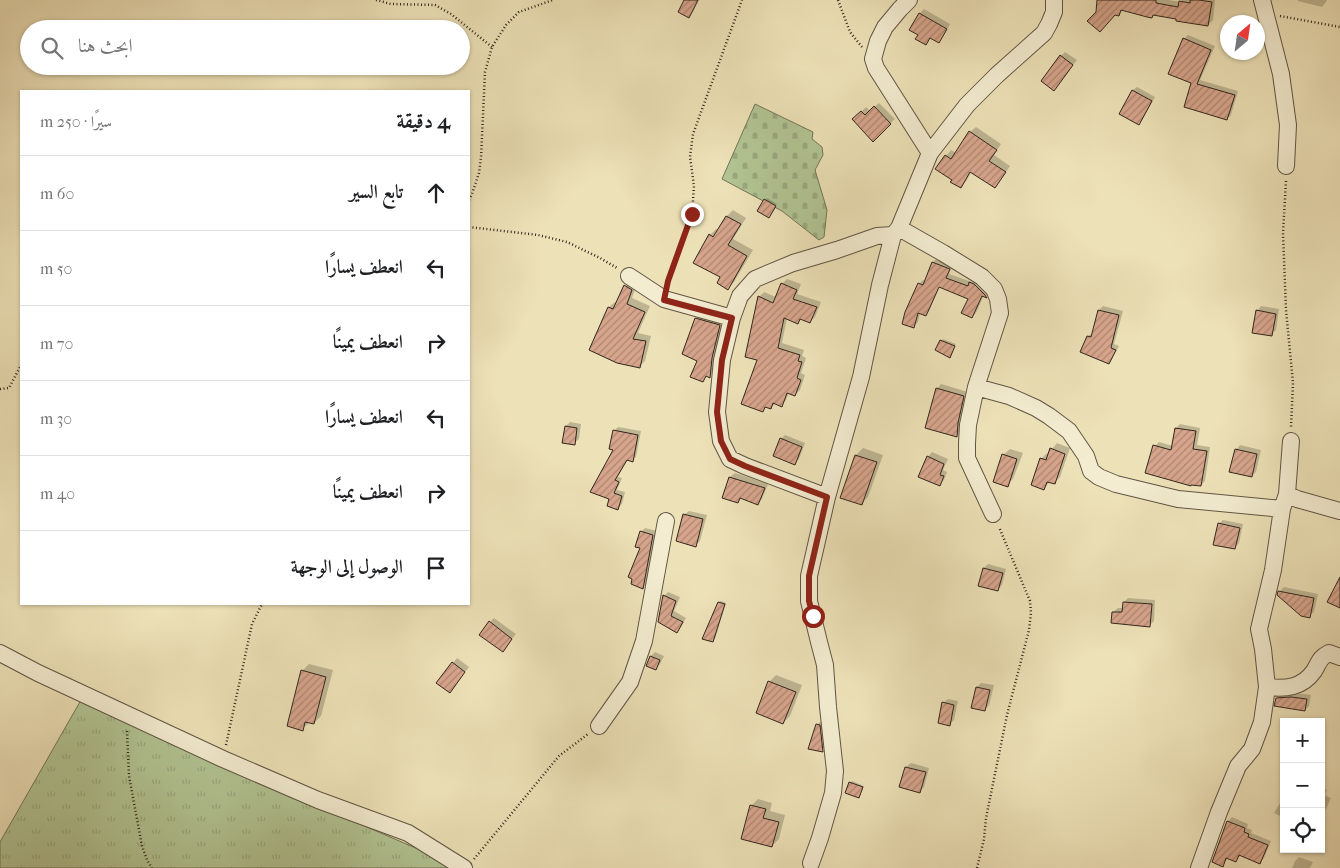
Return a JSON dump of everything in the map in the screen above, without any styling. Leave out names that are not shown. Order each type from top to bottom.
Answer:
[{"type":"street","points":[[909,0],[885,27],[878,41],[873,59],[876,68],[930,153]]},
{"type":"street","points":[[811,863],[833,793],[835,772],[828,707],[826,665],[809,601],[809,576],[827,497],[861,377],[880,285],[896,232],[930,153],[967,105],[997,75],[1044,34],[1054,12],[1054,0]]},
{"type":"street","points":[[1264,7],[1281,74],[1288,124],[1286,166]]},
{"type":"street","points":[[827,497],[730,459],[721,441],[717,412],[722,360],[732,318],[740,296],[755,279],[793,263],[876,236],[896,232],[943,253],[982,277],[994,288],[998,299],[1000,313],[976,387],[968,425],[967,458],[993,514]]},
{"type":"street","points":[[629,276],[664,300],[732,318]]},
{"type":"street","points":[[976,387],[1008,396],[1049,416],[1070,432],[1086,456],[1091,471],[1099,477],[1116,484],[1178,499],[1285,502],[1297,499],[1340,511]]},
{"type":"street","points":[[1200,868],[1219,812],[1238,766],[1252,750],[1262,722],[1267,687],[1264,649],[1259,629],[1273,570],[1285,502],[1291,441]]},
{"type":"street","points":[[599,726],[630,682],[644,641],[666,521]]},
{"type":"street","points":[[0,653],[38,673],[223,759],[318,800],[408,833],[468,864]]},
{"type":"street","points":[[1267,687],[1291,687],[1302,684],[1313,672],[1322,656],[1328,653],[1340,658]]},
{"type":"path","points":[[376,0],[391,4],[435,5],[458,20]]},
{"type":"path","points":[[470,198],[479,173],[485,72],[492,47],[506,25],[519,12],[553,0]]},
{"type":"path","points":[[664,300],[668,281],[692,214],[694,186],[690,157],[693,134],[742,0]]},
{"type":"path","points":[[838,0],[850,32],[873,59]]},
{"type":"path","points":[[1264,7],[1340,27]]},
{"type":"path","points":[[470,29],[492,47]]},
{"type":"path","points":[[1286,166],[1283,233],[1286,310],[1294,383],[1291,441]]},
{"type":"path","points":[[470,227],[538,235],[567,242],[600,258],[629,276]]},
{"type":"path","points":[[0,389],[9,388],[20,367]]},
{"type":"path","points":[[977,868],[1006,724],[1029,630],[1031,613],[1030,601],[993,514]]},
{"type":"path","points":[[223,759],[252,624],[262,605]]},
{"type":"path","points":[[130,716],[127,737],[129,776],[142,846],[152,868]]},
{"type":"path","points":[[468,864],[559,756],[599,726]]},
{"type":"green space","points":[[755,104],[813,132],[812,139],[822,147],[823,155],[815,170],[827,210],[824,237],[819,240],[782,211],[722,179]]},
{"type":"green space","points":[[81,700],[206,758],[425,852],[451,868],[0,868],[0,842]]},
{"type":"building","points":[[684,0],[698,0],[689,18],[678,12]]},
{"type":"building","points":[[1097,0],[1156,0],[1156,3],[1178,7],[1179,1],[1190,3],[1190,0],[1212,2],[1208,26],[1153,15],[1152,18],[1121,10],[1119,16],[1115,15],[1100,32],[1087,21],[1096,12]]},
{"type":"building","points":[[919,13],[947,29],[939,43],[930,38],[926,45],[915,39],[918,35],[909,30]]},
{"type":"building","points":[[1183,38],[1211,50],[1197,84],[1235,95],[1227,120],[1184,107],[1191,83],[1168,74]]},
{"type":"building","points":[[1060,55],[1073,65],[1054,91],[1041,81]]},
{"type":"building","points":[[1132,90],[1152,101],[1139,125],[1119,114]]},
{"type":"building","points":[[874,106],[891,124],[873,142],[852,119],[861,111],[865,115]]},
{"type":"building","points":[[969,131],[997,150],[989,161],[1006,172],[995,188],[970,172],[961,188],[950,182],[952,180],[935,169],[945,155],[951,159]]},
{"type":"building","points":[[764,199],[776,206],[769,218],[757,211]]},
{"type":"building","points":[[726,216],[741,224],[728,245],[747,256],[728,290],[717,283],[720,277],[693,263],[709,234],[713,237]]},
{"type":"building","points":[[932,262],[950,269],[946,278],[968,286],[969,282],[974,284],[987,298],[982,296],[972,318],[961,313],[968,299],[939,287],[926,316],[918,313],[914,328],[902,324],[905,312],[918,283],[923,285]]},
{"type":"building","points":[[781,283],[797,290],[793,299],[817,307],[810,323],[800,319],[798,324],[784,318],[778,348],[800,355],[798,361],[802,362],[797,378],[801,380],[795,396],[787,393],[782,407],[773,403],[771,409],[765,407],[763,412],[741,404],[757,360],[745,357],[758,296],[773,303]]},
{"type":"building","points":[[624,285],[632,290],[627,304],[645,312],[633,339],[646,341],[640,368],[617,363],[589,350],[608,307],[613,309]]},
{"type":"building","points":[[1098,310],[1119,315],[1111,348],[1116,350],[1109,364],[1080,352],[1087,336],[1091,337]]},
{"type":"building","points":[[1256,310],[1276,314],[1272,336],[1252,333]]},
{"type":"building","points":[[695,318],[720,325],[712,358],[710,378],[706,376],[703,382],[690,377],[697,361],[682,354]]},
{"type":"building","points":[[940,340],[955,346],[950,358],[935,350]]},
{"type":"building","points":[[936,388],[964,396],[957,437],[925,428]]},
{"type":"building","points":[[565,426],[577,428],[575,445],[562,443]]},
{"type":"building","points":[[1175,428],[1196,431],[1193,449],[1207,451],[1201,486],[1191,486],[1145,473],[1153,445],[1171,450]]},
{"type":"building","points":[[613,430],[638,435],[633,462],[627,460],[615,480],[619,482],[614,493],[622,496],[618,510],[607,506],[609,499],[590,492],[613,450],[609,449]]},
{"type":"building","points":[[780,438],[802,447],[795,465],[773,456]]},
{"type":"building","points":[[1050,448],[1065,454],[1055,484],[1047,482],[1044,490],[1031,485],[1040,458],[1046,460]]},
{"type":"building","points":[[1235,449],[1257,454],[1252,477],[1229,472]]},
{"type":"building","points":[[1002,454],[1017,459],[1008,487],[993,482]]},
{"type":"building","points":[[855,455],[877,462],[862,505],[840,498]]},
{"type":"building","points":[[927,456],[944,464],[940,475],[944,476],[940,486],[918,477]]},
{"type":"building","points":[[729,477],[765,488],[758,505],[740,498],[738,503],[722,498]]},
{"type":"building","points":[[683,514],[703,519],[696,547],[676,541]]},
{"type":"building","points":[[1218,523],[1240,528],[1235,549],[1213,545]]},
{"type":"building","points":[[640,531],[653,535],[643,589],[631,584],[632,579],[628,577],[640,548],[635,547]]},
{"type":"building","points":[[983,568],[1003,573],[998,591],[978,586]]},
{"type":"building","points":[[1340,577],[1340,608],[1327,602]]},
{"type":"building","points":[[1278,591],[1314,598],[1310,618],[1301,616],[1277,595]]},
{"type":"building","points":[[663,595],[676,601],[671,616],[683,622],[677,633],[658,622]]},
{"type":"building","points":[[718,602],[725,604],[713,642],[702,639]]},
{"type":"building","points":[[1123,602],[1152,604],[1150,627],[1111,623],[1112,612],[1122,612]]},
{"type":"building","points":[[489,621],[512,639],[503,652],[479,635]]},
{"type":"building","points":[[650,656],[660,660],[656,670],[646,666]]},
{"type":"building","points":[[452,662],[465,672],[450,693],[436,683]]},
{"type":"building","points":[[301,670],[326,677],[314,724],[305,722],[303,731],[287,726]]},
{"type":"building","points":[[768,681],[796,692],[783,724],[756,713]]},
{"type":"building","points":[[976,687],[990,690],[985,711],[971,708]]},
{"type":"building","points":[[1276,698],[1307,699],[1305,711],[1274,706]]},
{"type":"building","points":[[942,702],[954,705],[950,726],[938,723]]},
{"type":"building","points":[[816,724],[820,725],[823,752],[808,749]]},
{"type":"building","points":[[905,767],[926,772],[920,793],[899,787]]},
{"type":"building","points":[[849,782],[863,787],[859,798],[845,793]]},
{"type":"building","points":[[750,805],[766,809],[763,818],[779,822],[772,847],[741,839]]},
{"type":"building","points":[[1227,821],[1245,828],[1244,832],[1249,834],[1248,837],[1268,845],[1260,864],[1239,855],[1236,862],[1226,858],[1223,867],[1212,862]]},
{"type":"route","points":[[692,214],[668,281],[664,300],[732,318],[722,360],[717,412],[721,441],[730,459],[827,497],[809,576],[809,601],[813,616]]}]
